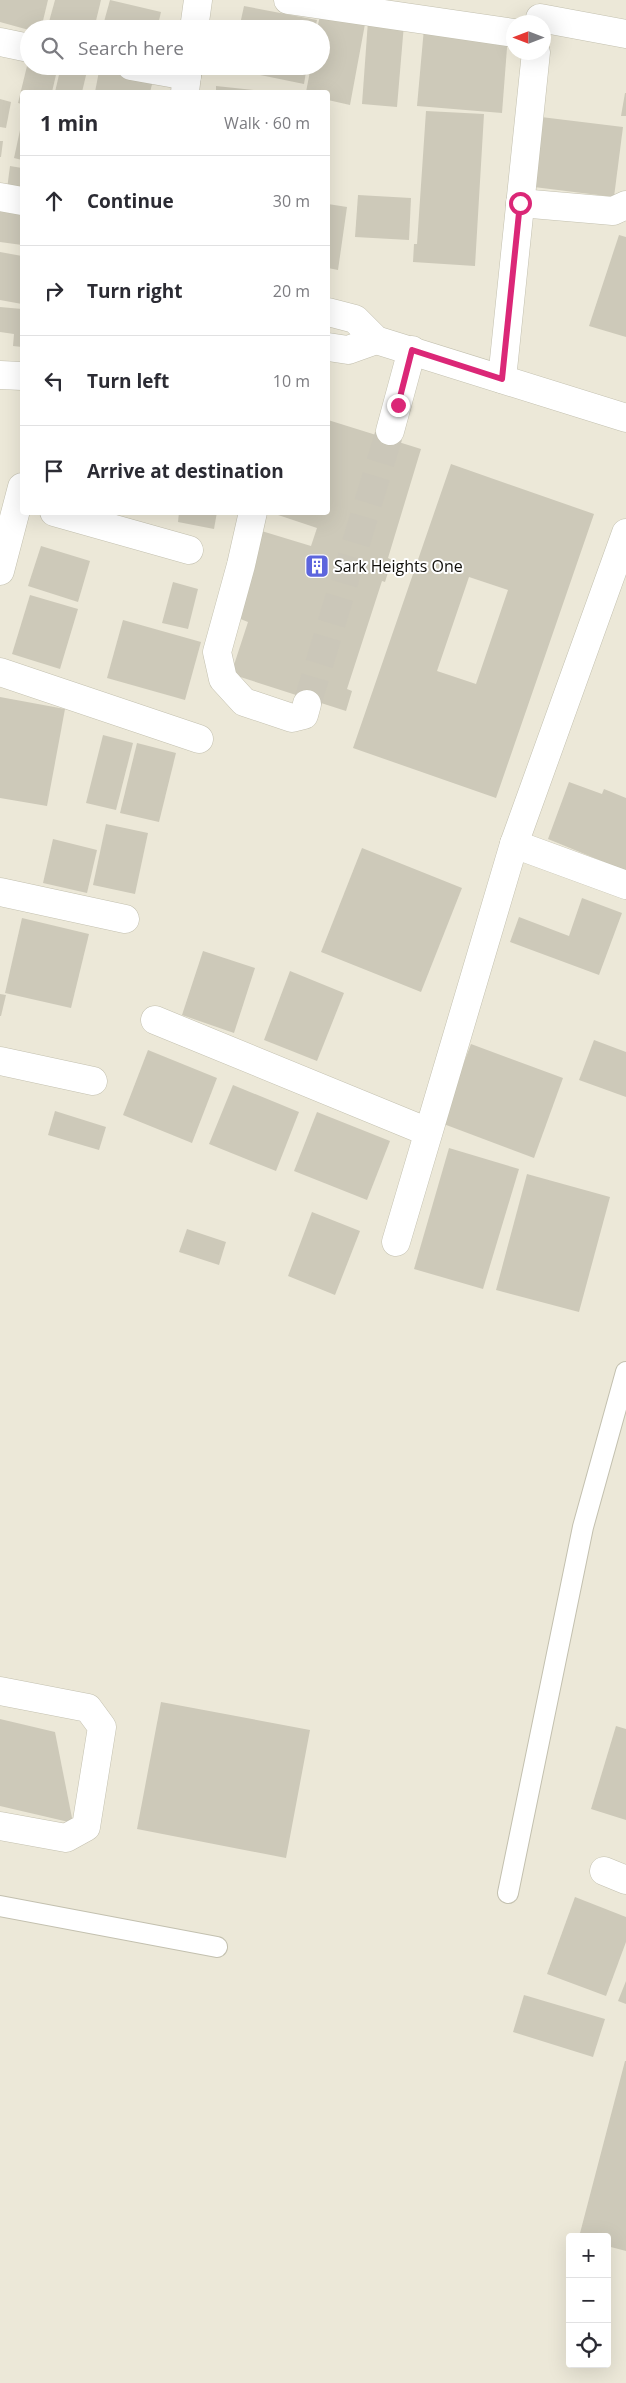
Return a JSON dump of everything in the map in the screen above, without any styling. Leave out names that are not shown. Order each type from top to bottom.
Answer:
[{"type":"street","points":[[195,20],[198,0]]},
{"type":"street","points":[[288,0],[506,32]]},
{"type":"street","points":[[540,14],[626,34]]},
{"type":"street","points":[[0,42],[20,46]]},
{"type":"street","points":[[502,379],[535,60]]},
{"type":"street","points":[[173,75],[187,78]]},
{"type":"street","points":[[0,197],[20,200]]},
{"type":"street","points":[[520,203],[613,211],[626,204]]},
{"type":"street","points":[[330,330],[332,313],[355,319],[376,340],[626,418]]},
{"type":"street","points":[[330,347],[348,350],[376,340]]},
{"type":"street","points":[[390,431],[412,350]]},
{"type":"street","points":[[0,375],[20,376]]},
{"type":"street","points":[[0,571],[20,501]]},
{"type":"street","points":[[65,515],[189,550]]},
{"type":"street","points":[[252,515],[241,565],[217,652],[223,679],[244,702],[292,718],[304,715],[307,704]]},
{"type":"street","points":[[396,1242],[514,844],[626,533]]},
{"type":"street","points":[[0,672],[199,739]]},
{"type":"street","points":[[514,844],[626,885]]},
{"type":"street","points":[[0,892],[125,919]]},
{"type":"street","points":[[155,1020],[428,1132]]},
{"type":"street","points":[[0,1061],[93,1081]]},
{"type":"street","points":[[0,1691],[88,1708],[102,1727],[86,1827],[66,1838],[0,1826]]},
{"type":"lane","points":[[508,1893],[584,1527],[626,1372]]},
{"type":"lane","points":[[0,1906],[217,1947]]},
{"type":"building","points":[[0,0],[48,0],[43,20],[20,20],[20,28],[0,22]]},
{"type":"building","points":[[55,0],[101,0],[96,20],[49,20]]},
{"type":"building","points":[[110,0],[161,12],[159,20],[104,20]]},
{"type":"building","points":[[244,6],[317,20],[241,20]]},
{"type":"building","points":[[320,16],[365,24],[350,105],[330,100],[330,90],[306,90],[309,75],[330,75],[330,20],[319,20]]},
{"type":"building","points":[[368,21],[404,24],[397,107],[362,104]]},
{"type":"building","points":[[424,28],[506,35],[502,113],[417,106]]},
{"type":"building","points":[[25,75],[56,75],[52,90],[21,90]]},
{"type":"building","points":[[59,75],[86,75],[82,90],[55,90]]},
{"type":"building","points":[[98,75],[144,75],[154,77],[151,90],[95,90]]},
{"type":"building","points":[[260,75],[306,75],[304,84]]},
{"type":"building","points":[[216,86],[253,90],[216,90]]},
{"type":"building","points":[[625,93],[626,116],[621,116]]},
{"type":"building","points":[[0,99],[11,102],[6,128],[0,127]]},
{"type":"building","points":[[426,111],[484,114],[475,266],[413,262],[414,244],[417,244]]},
{"type":"building","points":[[541,117],[623,127],[614,197],[534,187]]},
{"type":"building","points":[[20,130],[20,160],[14,158]]},
{"type":"building","points":[[0,141],[3,141],[1,157],[0,157]]},
{"type":"building","points":[[10,166],[20,168],[20,192],[7,189]]},
{"type":"building","points":[[358,195],[411,198],[409,240],[355,237]]},
{"type":"building","points":[[330,204],[347,207],[338,270],[330,268]]},
{"type":"building","points":[[0,210],[20,213],[20,245],[0,242]]},
{"type":"building","points":[[619,235],[626,237],[626,337],[589,326]]},
{"type":"building","points":[[0,252],[20,256],[20,304],[0,300]]},
{"type":"building","points":[[0,307],[20,309],[20,347],[13,346],[14,334],[0,332]]},
{"type":"building","name":"Sark Heights One","points":[[330,421],[421,449],[388,558],[392,560],[385,582],[382,581],[347,689],[352,691],[346,711],[231,674],[248,622],[233,616],[255,529],[311,546],[317,528],[278,515],[330,515]]},
{"type":"building","points":[[451,464],[594,514],[496,798],[353,748]],"holes":[[[469,577],[508,590],[476,684],[437,671]]]},
{"type":"building","points":[[179,515],[216,515],[214,529],[178,522]]},
{"type":"building","points":[[41,546],[90,561],[78,602],[28,586]]},
{"type":"building","points":[[173,582],[198,589],[188,629],[162,623]]},
{"type":"building","points":[[30,595],[78,609],[60,669],[12,654]]},
{"type":"building","points":[[123,620],[201,642],[185,700],[107,678]]},
{"type":"building","points":[[0,697],[65,709],[47,806],[0,798]]},
{"type":"building","points":[[103,735],[133,743],[116,810],[86,803]]},
{"type":"building","points":[[137,743],[176,753],[159,822],[120,813]]},
{"type":"building","points":[[569,782],[602,794],[604,789],[626,798],[626,871],[548,839]]},
{"type":"building","points":[[106,824],[148,833],[135,894],[93,885]]},
{"type":"building","points":[[53,839],[97,850],[87,893],[43,883]]},
{"type":"building","points":[[362,848],[462,888],[421,992],[321,952]]},
{"type":"building","points":[[582,898],[622,913],[599,975],[510,942],[519,917],[569,936]]},
{"type":"building","points":[[22,918],[89,934],[71,1008],[5,993]]},
{"type":"building","points":[[203,951],[255,968],[234,1033],[182,1015]]},
{"type":"building","points":[[290,971],[344,993],[317,1061],[264,1040]]},
{"type":"building","points":[[0,994],[6,995],[1,1016],[0,1016]]},
{"type":"building","points":[[594,1040],[626,1052],[626,1097],[579,1080]]},
{"type":"building","points":[[471,1044],[563,1078],[534,1158],[441,1123]]},
{"type":"building","points":[[148,1050],[217,1078],[192,1143],[123,1115]]},
{"type":"building","points":[[233,1085],[299,1112],[276,1171],[209,1144]]},
{"type":"building","points":[[55,1111],[106,1127],[99,1150],[48,1135]]},
{"type":"building","points":[[317,1112],[390,1141],[367,1200],[294,1171]]},
{"type":"building","points":[[449,1148],[519,1169],[483,1289],[414,1269]]},
{"type":"building","points":[[527,1174],[610,1197],[579,1312],[496,1290]]},
{"type":"building","points":[[312,1212],[360,1231],[335,1295],[288,1276]]},
{"type":"building","points":[[187,1229],[226,1242],[219,1265],[179,1252]]},
{"type":"building","points":[[161,1702],[310,1730],[286,1858],[137,1829]]},
{"type":"building","points":[[0,1719],[55,1732],[73,1823],[0,1806]]},
{"type":"building","points":[[616,1726],[626,1729],[626,1820],[591,1809]]},
{"type":"building","points":[[575,1897],[626,1917],[626,1942],[606,1996],[547,1974]]},
{"type":"building","points":[[626,1981],[626,2004],[618,2001]]},
{"type":"building","points":[[524,1995],[605,2019],[593,2057],[513,2032]]},
{"type":"building","points":[[626,2061],[626,2251],[611,2247],[611,2233],[580,2233]]},
{"type":"tunnel","points":[[307,704],[390,431]]},
{"type":"place","name":"Sark Heights One","points":[[317,566]]},
{"type":"route","points":[[398,405],[412,350],[502,379],[520,203]]}]
